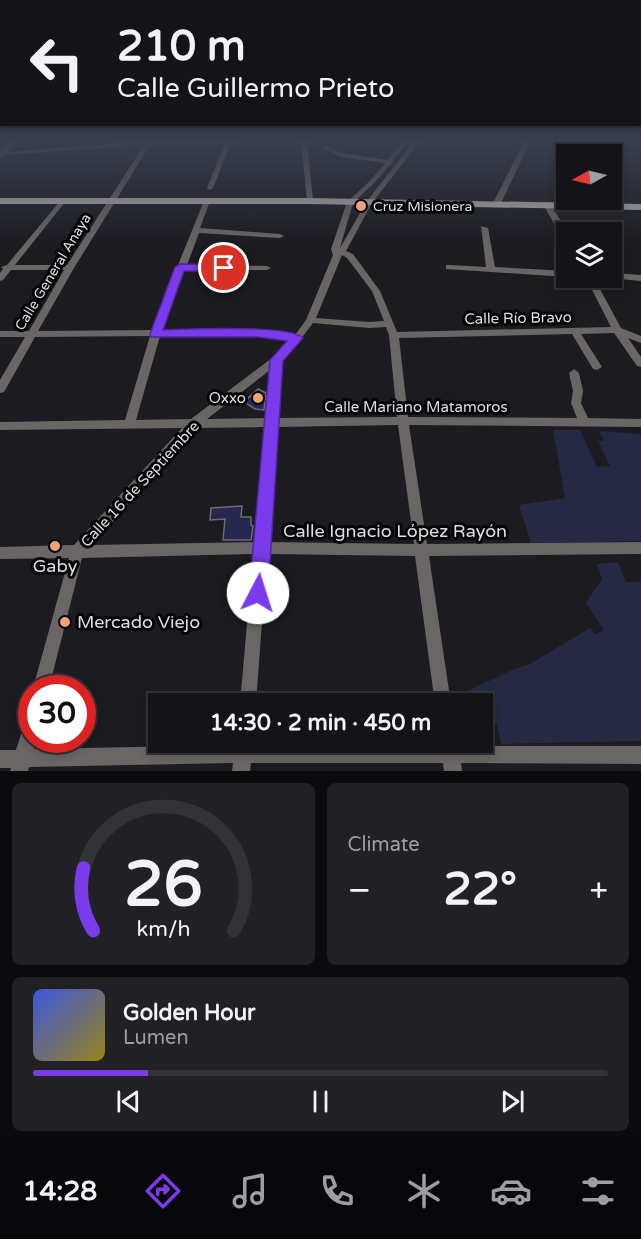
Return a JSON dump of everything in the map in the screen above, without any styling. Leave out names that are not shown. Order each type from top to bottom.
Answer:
[{"type":"main road","points":[[0,201],[310,201],[556,206]]},
{"type":"main road","points":[[622,207],[641,207]]},
{"type":"street","name":"Calle General Anaya","points":[[0,389],[70,268],[128,176]]},
{"type":"street","points":[[210,189],[215,176]]},
{"type":"street","points":[[308,176],[310,201]]},
{"type":"street","points":[[350,202],[377,176]]},
{"type":"street","name":"Calle 16 de Septiembre","points":[[338,252],[369,202],[390,176]]},
{"type":"street","points":[[496,205],[510,176]]},
{"type":"street","points":[[372,182],[384,184]]},
{"type":"street","points":[[0,278],[4,267],[63,201]]},
{"type":"street","points":[[129,425],[156,334],[207,201]]},
{"type":"street","name":"Calle 16 de Septiembre","points":[[44,675],[77,552],[192,425],[276,360],[297,338],[310,320],[338,252],[350,202]]},
{"type":"street","points":[[548,206],[558,222]]},
{"type":"street","points":[[484,228],[490,270]]},
{"type":"street","points":[[195,230],[280,236]]},
{"type":"street","points":[[338,252],[350,256],[376,291],[392,329],[442,693]]},
{"type":"street","points":[[4,267],[70,268]]},
{"type":"street","points":[[180,267],[267,268]]},
{"type":"street","points":[[449,267],[556,273]]},
{"type":"street","points":[[622,277],[641,278]]},
{"type":"street","points":[[595,288],[617,330],[641,364]]},
{"type":"street","name":"Calle Río Bravo","points":[[310,320],[392,329],[575,332],[617,330],[641,340]]},
{"type":"street","points":[[575,332],[597,367]]},
{"type":"street","points":[[0,334],[258,333],[297,338]]},
{"type":"street","points":[[249,693],[273,423],[276,360]]},
{"type":"street","points":[[574,373],[578,391],[576,403],[585,423]]},
{"type":"street","name":"Calle Mariano Matamoros","points":[[0,426],[403,421],[641,423]]},
{"type":"street","name":"Calle Ignacio López Rayón","points":[[0,553],[262,548],[422,550],[641,548]]},
{"type":"street","points":[[0,759],[21,765],[243,756],[641,755]]},
{"type":"shaded area","points":[[553,430],[580,430],[597,467],[610,466],[598,441],[604,441],[599,431],[641,434],[641,541],[531,543],[519,505],[565,498]]},
{"type":"shaded area","points":[[618,562],[626,582],[641,582],[641,741],[501,744],[497,725],[493,725],[493,693],[465,692],[530,664],[590,628],[596,634],[604,630],[586,603],[602,579],[597,564]]},
{"type":"building","name":"Oxxo","points":[[258,389],[266,393],[264,410],[255,409],[244,402]]},
{"type":"building","points":[[242,506],[241,517],[251,517],[253,526],[251,540],[223,540],[225,519],[210,520],[211,508]]},
{"type":"place","name":"Cruz Misionera","points":[[361,206]]},
{"type":"place","name":"Oxxo","points":[[258,398]]},
{"type":"place","name":"Gaby","points":[[55,546]]},
{"type":"place","name":"Mercado Viejo","points":[[65,622]]},
{"type":"route","points":[[224,268],[180,267],[156,334],[258,333],[297,338],[276,360],[258,593]]}]
